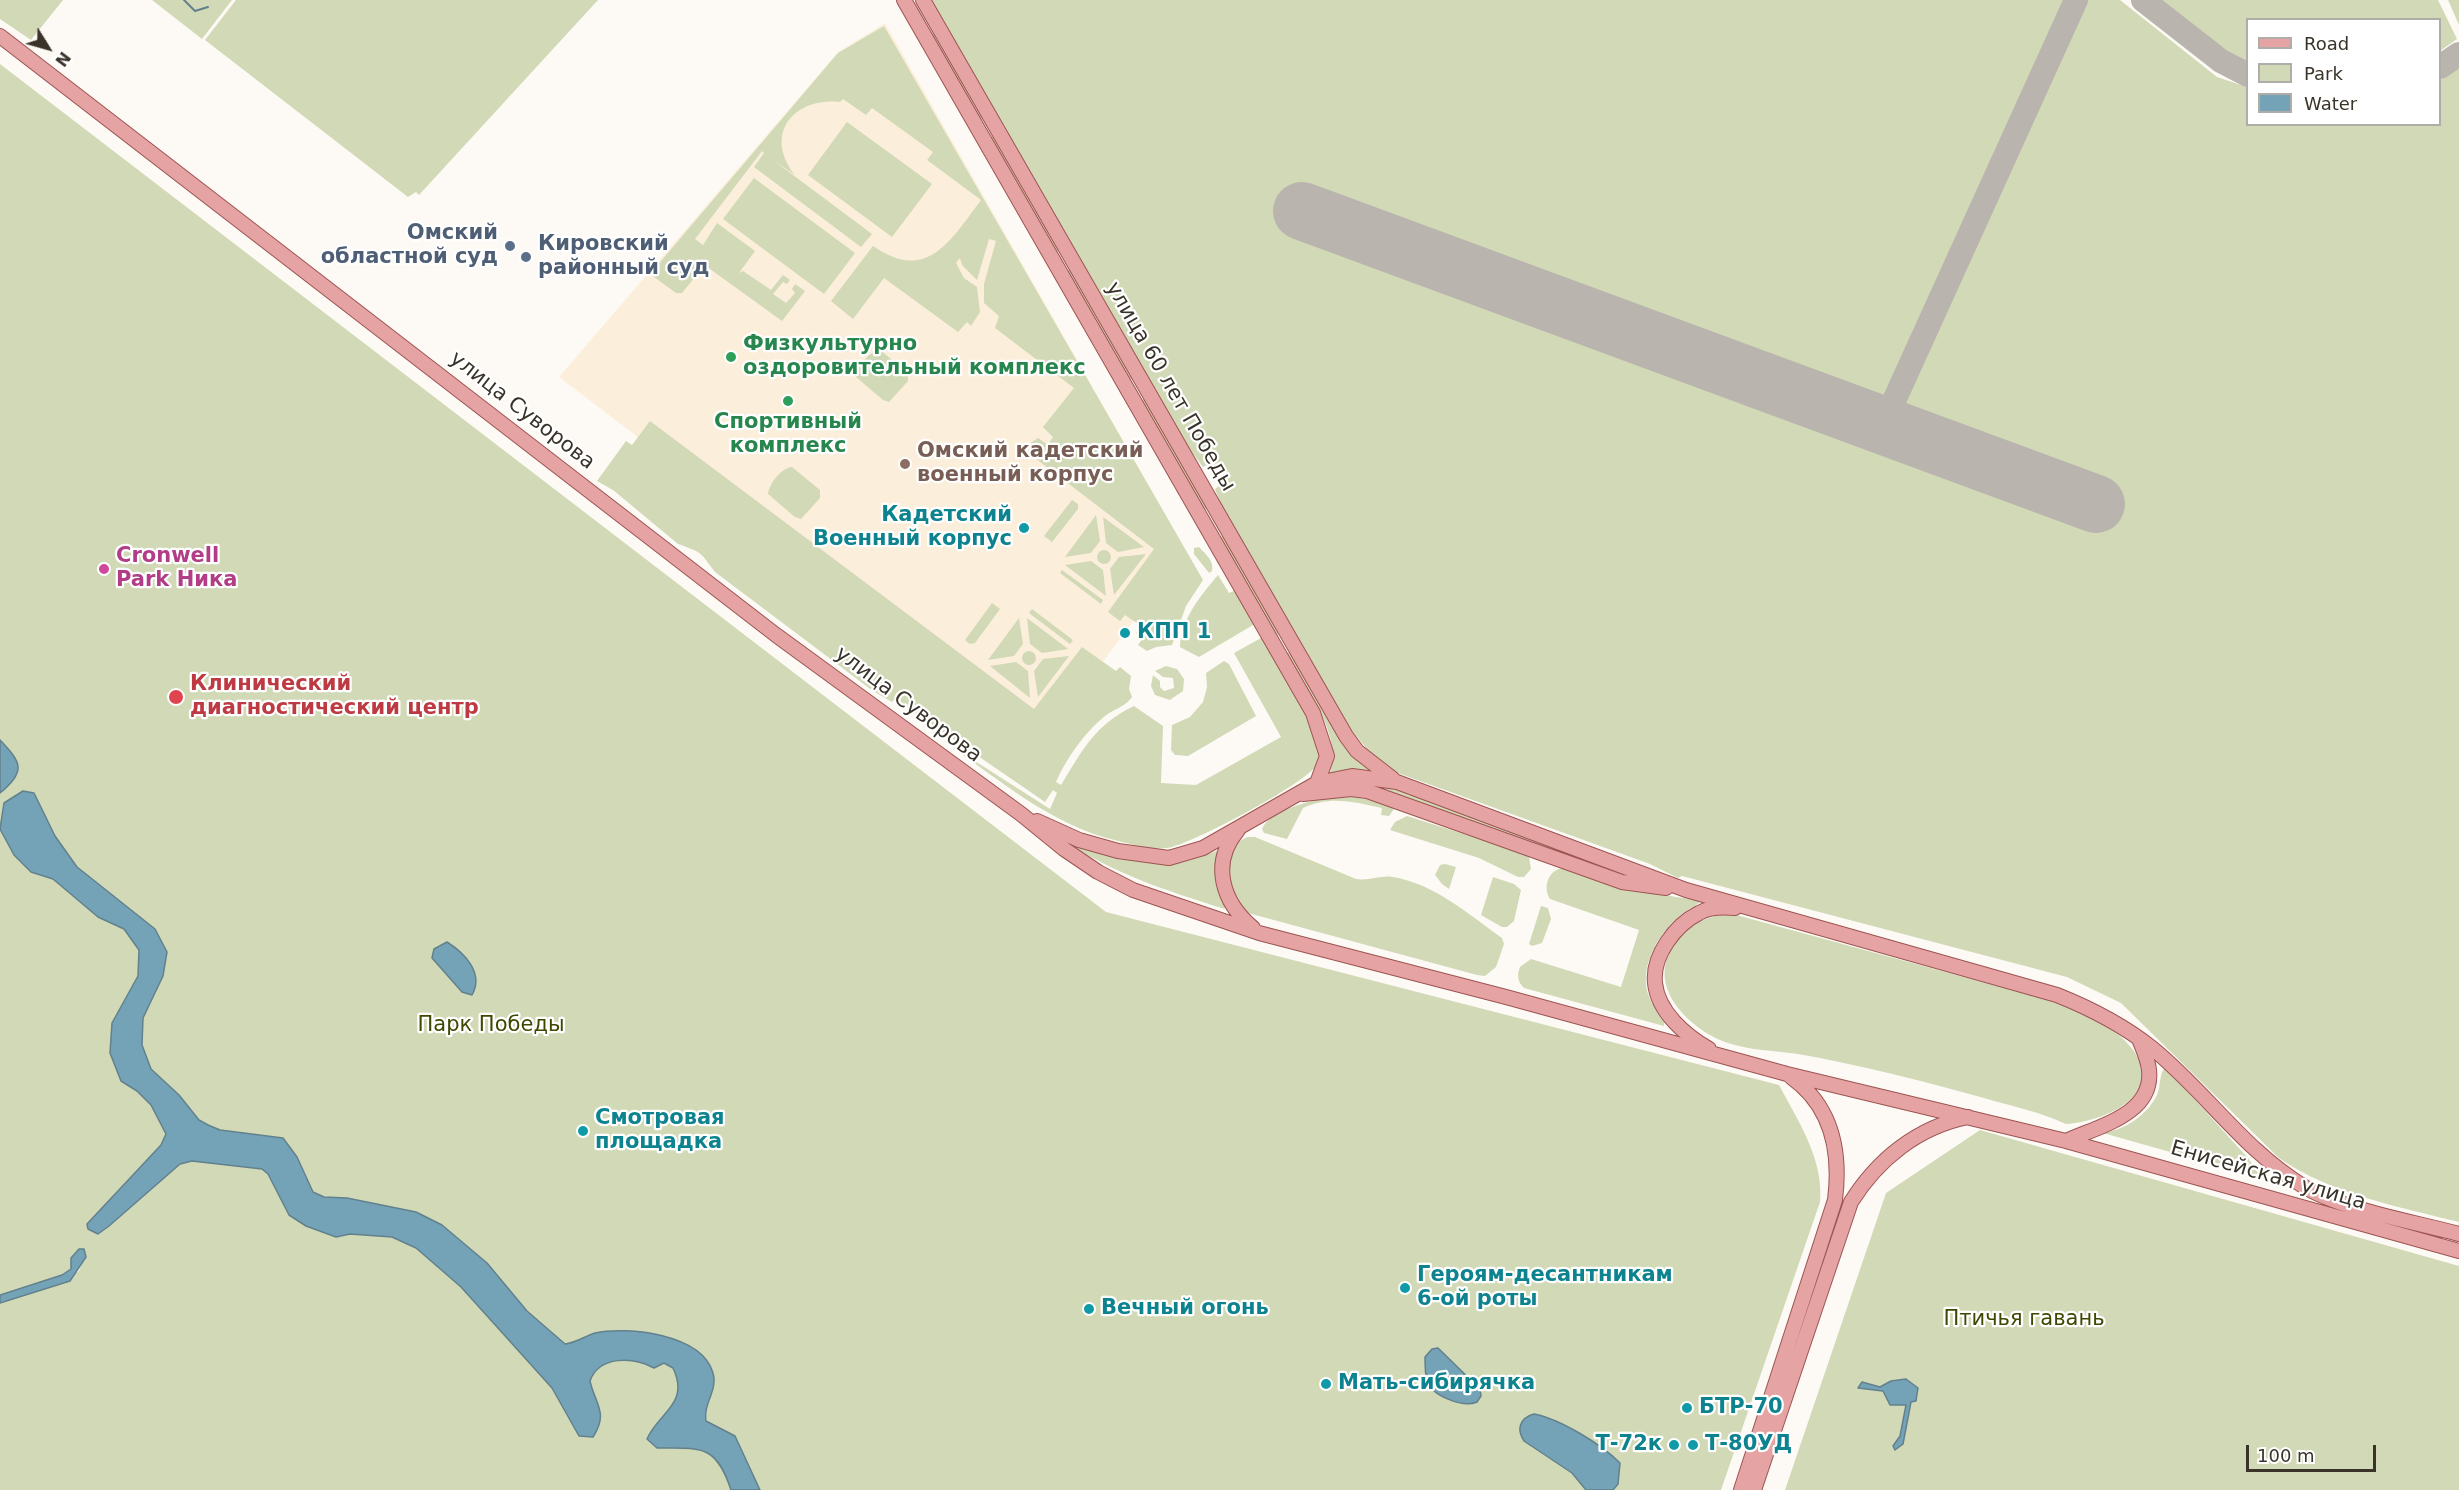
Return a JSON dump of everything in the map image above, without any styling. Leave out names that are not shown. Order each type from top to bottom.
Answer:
[{"type":"main road","name":"улица 60 лет Победы","points":[[904,0],[1313,713],[1325,742],[1326,766],[1317,783]]},
{"type":"main road","name":"улица 60 лет Победы","points":[[924,0],[1357,751],[1397,782]]},
{"type":"main road","points":[[922,31],[936,22]]},
{"type":"main road","name":"улица Суворова","points":[[0,36],[776,635],[1021,814]]},
{"type":"main road","points":[[1130,393],[1145,385]]},
{"type":"main road","points":[[1205,524],[1220,516]]},
{"type":"main road","points":[[1276,648],[1291,639]]},
{"type":"main road","points":[[1021,814],[1079,840],[1151,857],[1169,858],[1188,853],[1241,827],[1317,783],[1352,776],[1397,782],[1686,890],[1755,909]]},
{"type":"main road","points":[[1298,795],[1351,789],[1367,791],[1622,882],[1686,890]]},
{"type":"main road","name":"Енисейская улица","points":[[1021,814],[1098,873],[1133,890],[1259,933],[1506,997],[1787,1074],[1972,1116],[2459,1251]]},
{"type":"main road","points":[[1241,827],[1222,854],[1225,887],[1237,913],[1259,933]]},
{"type":"main road","points":[[1721,1056],[1700,1044],[1674,1020],[1662,1005],[1655,984],[1655,968],[1663,946],[1681,926],[1699,912],[1721,907],[1755,909]]},
{"type":"main road","name":"Енисейская улица","points":[[1755,909],[2057,995],[2098,1012],[2139,1039],[2275,1166],[2325,1197],[2459,1234]]},
{"type":"main road","points":[[2066,1141],[2117,1120],[2142,1096],[2147,1086],[2149,1071],[2139,1039]]},
{"type":"main road","points":[[1741,1490],[1835,1200],[1839,1171],[1834,1143],[1824,1112],[1807,1088],[1787,1074]]},
{"type":"main road","points":[[1754,1490],[1841,1226],[1865,1180],[1887,1156],[1913,1139],[1939,1126],[1972,1116]]},
{"type":"shaded area","name":"Омский кадетский военный корпус","points":[[885,23],[1186,551],[1041,744],[559,377],[838,52]]},
{"type":"green space","points":[[0,0],[63,0],[31,40],[0,19]]},
{"type":"green space","points":[[152,0],[232,0],[202,39]]},
{"type":"green space","points":[[236,0],[598,0],[419,195],[416,192],[408,197],[205,40]]},
{"type":"green space","points":[[931,0],[2120,0],[2217,77],[2246,87],[2246,126],[2441,126],[2441,79],[2459,68],[2459,1222],[2389,1205],[2343,1190],[2279,1158],[2121,1003],[2067,977],[1682,876],[1678,878],[1650,864],[1398,773],[1378,762],[1352,731],[1223,510],[1215,489],[1219,486],[1207,465],[1203,467],[1188,447]]},
{"type":"green space","points":[[2160,0],[2438,0],[2457,39],[2441,50],[2441,18],[2246,18],[2246,62],[2220,49]]},
{"type":"green space","points":[[2448,0],[2459,0],[2459,25]]},
{"type":"green space","points":[[884,26],[1203,580],[1186,606],[1172,645],[1147,651],[1138,645],[1143,638],[1136,633],[1140,625],[1125,615],[1120,621],[1108,612],[1154,549],[1031,455],[1029,444],[1038,438],[1048,445],[1053,437],[1043,427],[1074,388],[995,328],[999,316],[984,303],[984,284],[996,241],[989,239],[977,280],[962,265],[960,258],[956,263],[964,278],[977,287],[980,312],[971,326],[967,322],[958,332],[884,278],[853,319],[831,301],[873,246],[892,257],[908,260],[923,259],[948,242],[981,200],[927,160],[933,152],[872,108],[866,115],[843,99],[840,102],[823,102],[797,112],[788,122],[783,133],[782,146],[786,160],[795,175],[773,160],[872,234],[861,247],[754,167],[764,153],[762,151],[695,239],[703,245],[717,223],[755,251],[739,273],[743,271],[771,290],[783,275],[790,280],[787,284],[783,282],[773,294],[786,303],[795,293],[792,289],[795,284],[805,291],[782,321],[699,261],[694,267],[699,272],[682,293],[676,293],[650,274],[838,53]]},
{"type":"green space","points":[[937,32],[985,117],[979,121],[930,36]]},
{"type":"green space","name":"Парк Победы","points":[[0,64],[1106,912],[1779,1085],[1814,1156],[1820,1186],[1820,1202],[1721,1490],[0,1490],[0,1303],[54,1286],[79,1271],[86,1253],[71,1258],[72,1269],[62,1275],[0,1295]]},
{"type":"green space","points":[[847,122],[932,184],[892,237],[808,175]]},
{"type":"green space","points":[[995,135],[1061,249],[1055,253],[989,139]]},
{"type":"green space","points":[[754,178],[855,253],[824,294],[723,219]]},
{"type":"green space","points":[[1072,268],[1135,377],[1128,381],[1066,271]]},
{"type":"green space","points":[[880,350],[908,373],[908,381],[889,402],[883,400],[856,377],[864,360]]},
{"type":"green space","points":[[1147,398],[1209,507],[1203,511],[1140,401]]},
{"type":"green space","points":[[650,421],[1034,709],[1082,647],[1116,671],[1120,667],[1131,676],[1129,689],[1132,697],[1123,706],[1105,716],[1083,738],[1060,773],[1056,782],[1061,785],[1091,739],[1109,721],[1134,706],[1163,726],[1161,783],[1196,785],[1281,737],[1234,653],[1261,638],[1264,639],[1280,665],[1309,718],[1317,735],[1320,761],[1313,770],[1275,796],[1224,824],[1167,848],[1149,848],[1130,844],[1071,825],[1027,800],[945,742],[1050,809],[1057,793],[1053,790],[1045,802],[895,699],[892,702],[873,691],[715,572],[700,553],[678,544],[613,490],[597,481],[626,441],[632,445]]},
{"type":"green space","points":[[792,467],[820,490],[820,498],[801,519],[795,517],[768,494],[776,477]]},
{"type":"green space","points":[[1072,500],[1078,504],[1078,509],[1052,542],[1044,536]]},
{"type":"green space","points":[[1096,515],[1100,541],[1091,553],[1065,557]]},
{"type":"green space","points":[[1103,517],[1144,547],[1118,552],[1106,543]]},
{"type":"green space","points":[[1225,535],[1281,632],[1276,636],[1219,538]]},
{"type":"green space","points":[[1199,547],[1212,564],[1212,571],[1209,573],[1194,554],[1194,548]]},
{"type":"green space","points":[[1104,550],[1109,552],[1111,557],[1109,562],[1104,564],[1099,562],[1097,557],[1099,552]]},
{"type":"green space","points":[[1146,554],[1114,595],[1110,569],[1119,557]]},
{"type":"green space","points":[[1091,561],[1103,570],[1106,596],[1065,565]]},
{"type":"green space","points":[[1062,570],[1103,600],[1101,604],[1060,573]]},
{"type":"green space","points":[[1218,575],[1229,593],[1234,591],[1246,606],[1253,625],[1199,657],[1180,647],[1181,637],[1193,608]]},
{"type":"green space","points":[[992,603],[1000,609],[975,643],[970,644],[965,640]]},
{"type":"green space","points":[[1032,609],[1073,640],[1070,644],[1029,613]]},
{"type":"green space","points":[[1019,618],[1023,644],[1014,656],[988,660]]},
{"type":"green space","points":[[1027,618],[1068,649],[1042,653],[1030,644]]},
{"type":"green space","points":[[1292,650],[1354,755],[1369,770],[1329,776],[1333,760],[1332,744],[1321,712],[1286,654]]},
{"type":"green space","points":[[1029,651],[1034,653],[1036,658],[1034,663],[1029,665],[1024,663],[1022,658],[1024,653]]},
{"type":"green space","points":[[1069,656],[1038,697],[1034,671],[1043,659]]},
{"type":"green space","points":[[1224,661],[1229,664],[1256,716],[1188,756],[1175,755],[1171,750],[1172,725],[1190,717],[1203,702],[1207,687],[1206,673]]},
{"type":"green space","points":[[1016,662],[1028,671],[1030,698],[990,666]]},
{"type":"green space","points":[[1166,666],[1177,669],[1184,679],[1183,691],[1170,700],[1155,695],[1151,686],[1153,675],[1160,681],[1160,687],[1164,691],[1174,688],[1173,678],[1163,677],[1155,671]]},
{"type":"green space","points":[[1374,783],[1387,785],[1629,873],[1632,878],[1392,793]]},
{"type":"green space","points":[[1342,795],[1389,803],[1394,809],[1389,816],[1381,815],[1382,808],[1343,801],[1323,802],[1303,808],[1287,839],[1264,833],[1262,829],[1275,815],[1286,810]]},
{"type":"green space","points":[[1407,816],[1524,853],[1529,857],[1531,869],[1524,877],[1518,877],[1479,858],[1390,830],[1395,822]]},
{"type":"green space","points":[[1247,837],[1255,837],[1356,879],[1393,877],[1437,893],[1502,938],[1504,944],[1496,967],[1485,976],[1477,975],[1248,913],[1237,901],[1228,875],[1229,857],[1233,848]]},
{"type":"green space","points":[[1063,840],[1122,857],[1157,862],[1195,858],[1217,851],[1217,871],[1225,909],[1121,872]]},
{"type":"green space","points":[[1440,865],[1456,867],[1449,889],[1435,875]]},
{"type":"green space","points":[[1566,868],[1621,888],[1701,901],[1667,928],[1648,962],[1646,987],[1650,999],[1663,1019],[1664,1026],[1524,988],[1520,983],[1518,975],[1520,967],[1531,959],[1621,987],[1639,930],[1550,899],[1547,884],[1551,874]]},
{"type":"green space","points":[[1493,877],[1514,884],[1521,890],[1514,921],[1507,927],[1502,927],[1481,915]]},
{"type":"green space","points":[[1541,906],[1548,908],[1551,919],[1542,943],[1532,946],[1529,944]]},
{"type":"green space","points":[[1729,913],[2055,1002],[2076,1010],[2108,1026],[2126,1041],[2141,1066],[2142,1081],[2136,1093],[2126,1104],[2112,1112],[2081,1122],[2066,1124],[2025,1110],[1891,1074],[1798,1054],[1741,1047],[1720,1040],[1698,1027],[1678,1008],[1666,985],[1665,972],[1667,959],[1673,946],[1690,927],[1712,917]]},
{"type":"green space","points":[[2165,1067],[2248,1158],[2262,1178],[2103,1133],[2127,1125],[2147,1109],[2157,1095]]},
{"type":"green space","name":"Птичья гавань","points":[[1980,1130],[2459,1266],[2459,1490],[1785,1490],[1886,1193]]},
{"type":"water","points":[[0,740],[13,754],[18,766],[14,779],[0,793]]},
{"type":"water","points":[[23,791],[34,793],[55,836],[77,867],[155,929],[167,952],[163,976],[143,1018],[142,1045],[151,1069],[179,1095],[199,1120],[220,1130],[283,1138],[297,1157],[313,1192],[324,1197],[347,1198],[416,1212],[442,1225],[487,1263],[527,1311],[565,1344],[595,1333],[626,1331],[662,1336],[680,1341],[695,1349],[706,1360],[714,1379],[706,1421],[735,1436],[760,1490],[731,1490],[719,1464],[713,1456],[705,1452],[685,1448],[657,1448],[647,1439],[675,1399],[678,1390],[673,1368],[664,1363],[654,1368],[627,1360],[601,1366],[590,1381],[600,1415],[598,1429],[593,1437],[579,1436],[552,1388],[461,1287],[416,1248],[392,1237],[350,1234],[336,1237],[306,1226],[289,1215],[268,1174],[262,1169],[192,1161],[180,1164],[98,1234],[88,1229],[87,1224],[161,1145],[166,1134],[151,1105],[137,1091],[121,1081],[110,1053],[112,1023],[138,976],[139,950],[124,929],[98,917],[53,879],[31,872],[14,855],[0,829],[4,803]]},
{"type":"water","points":[[447,942],[461,952],[471,965],[476,980],[472,995],[462,992],[432,958],[434,949]]},
{"type":"water","points":[[79,1249],[84,1249],[86,1257],[70,1281],[0,1303],[0,1295],[62,1275],[71,1269],[71,1258]]},
{"type":"water","points":[[1438,1348],[1480,1389],[1481,1396],[1477,1402],[1456,1402],[1441,1396],[1430,1386],[1427,1381],[1425,1357],[1432,1349]]},
{"type":"water","points":[[1906,1379],[1918,1388],[1916,1401],[1911,1402],[1903,1444],[1895,1450],[1893,1446],[1900,1436],[1906,1405],[1890,1405],[1883,1391],[1858,1388],[1862,1382],[1880,1387],[1891,1381]]},
{"type":"water","points":[[1534,1414],[1556,1421],[1580,1433],[1620,1463],[1618,1484],[1613,1490],[1586,1490],[1572,1473],[1524,1441],[1520,1432],[1521,1424],[1525,1418]]},
{"type":"waterway","points":[[184,0],[195,11],[208,7]]},
{"type":"taxiway","points":[[1883,425],[2076,0]]},
{"type":"taxiway","points":[[2143,0],[2221,61],[2246,74]]},
{"type":"taxiway","points":[[2441,66],[2459,54]]},
{"type":"runway","points":[[1302,211],[2096,504]]},
{"type":"place","name":"Омский областной суд","points":[[510,246]]},
{"type":"place","name":"Кировский районный суд","points":[[526,257]]},
{"type":"place","name":"Физкультурно оздоровительный комплекс","points":[[731,357]]},
{"type":"place","name":"Спортивный комплекс","points":[[788,401]]},
{"type":"place","name":"Омский кадетский военный корпус","points":[[905,464]]},
{"type":"place","name":"Кадетский Военный корпус","points":[[1024,528]]},
{"type":"place","name":"Cronwell Park Ника","points":[[104,569]]},
{"type":"place","name":"КПП 1","points":[[1125,633]]},
{"type":"place","name":"Клинический диагностический центр","points":[[176,697]]},
{"type":"place","name":"Смотровая площадка","points":[[583,1131]]},
{"type":"place","name":"Героям-десантникам 6-ой роты","points":[[1405,1288]]},
{"type":"place","name":"Вечный огонь","points":[[1089,1309]]},
{"type":"place","name":"Мать-сибирячка","points":[[1326,1384]]},
{"type":"place","name":"БТР-70","points":[[1687,1408]]},
{"type":"place","name":"Т-72к","points":[[1674,1445]]},
{"type":"place","name":"Т-80УД","points":[[1693,1445]]}]
